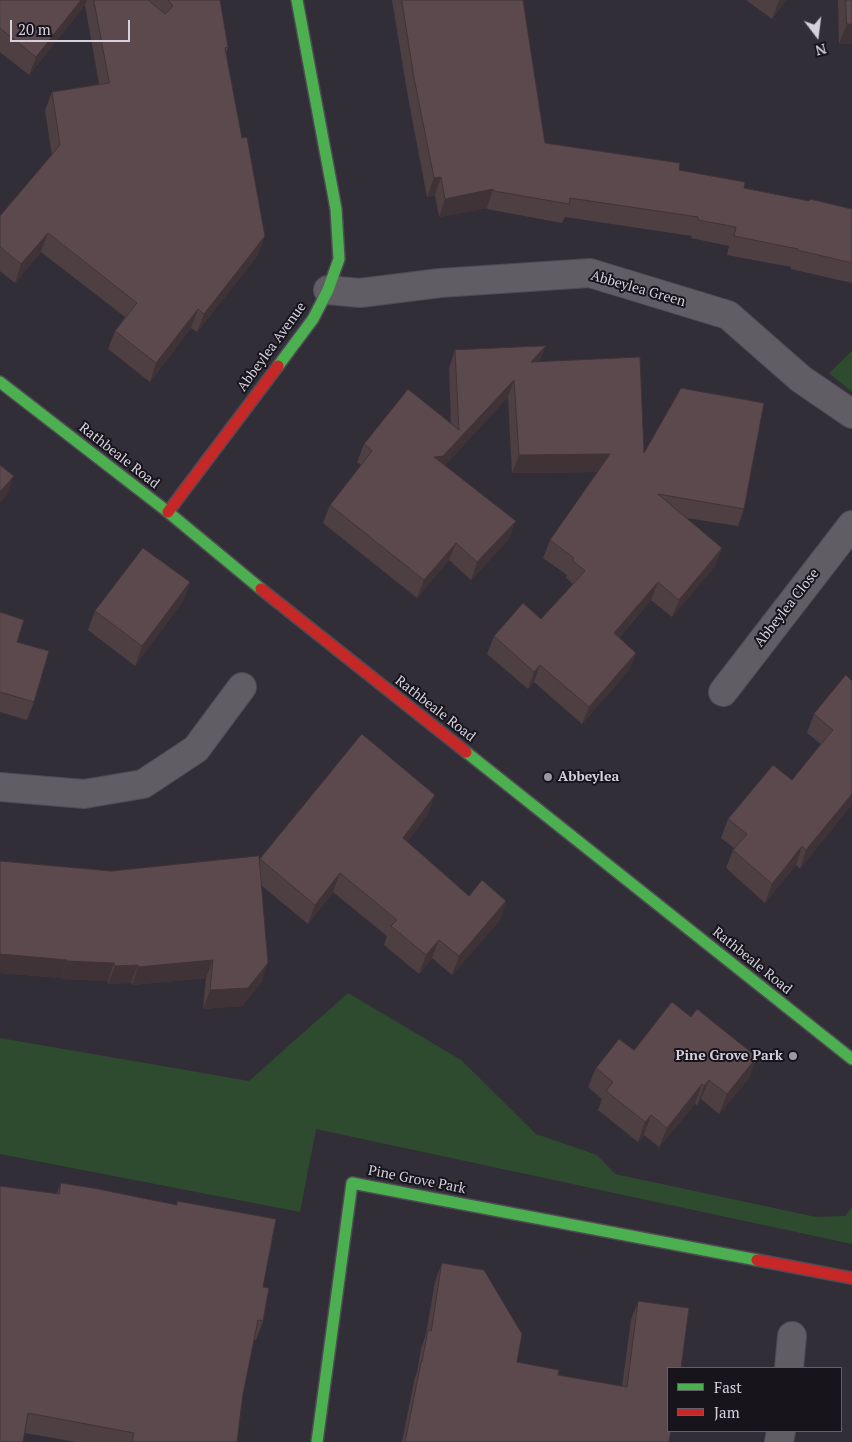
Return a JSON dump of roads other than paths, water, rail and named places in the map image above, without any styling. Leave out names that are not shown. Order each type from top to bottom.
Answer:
[{"type":"street","name":"Abbeylea Avenue","points":[[168,512],[313,319],[328,290],[339,258],[336,210],[298,0]]},
{"type":"street","name":"Abbeylea Green","points":[[328,290],[360,293],[440,283],[590,273],[728,316],[802,379],[852,414]]},
{"type":"street","name":"Rathbeale Road","points":[[0,382],[168,512],[281,605],[852,1059]]},
{"type":"street","name":"Abbeylea Close","points":[[723,692],[852,525]]},
{"type":"street","points":[[0,788],[84,794],[142,784],[196,749],[242,687]]},
{"type":"street","name":"Pine Grove Park","points":[[317,1442],[352,1183],[852,1278]]},
{"type":"street","points":[[789,1367],[792,1336]]},
{"type":"place","name":"Abbeylea","points":[[548,777]]},
{"type":"place","name":"Pine Grove Park","points":[[793,1056]]}]
